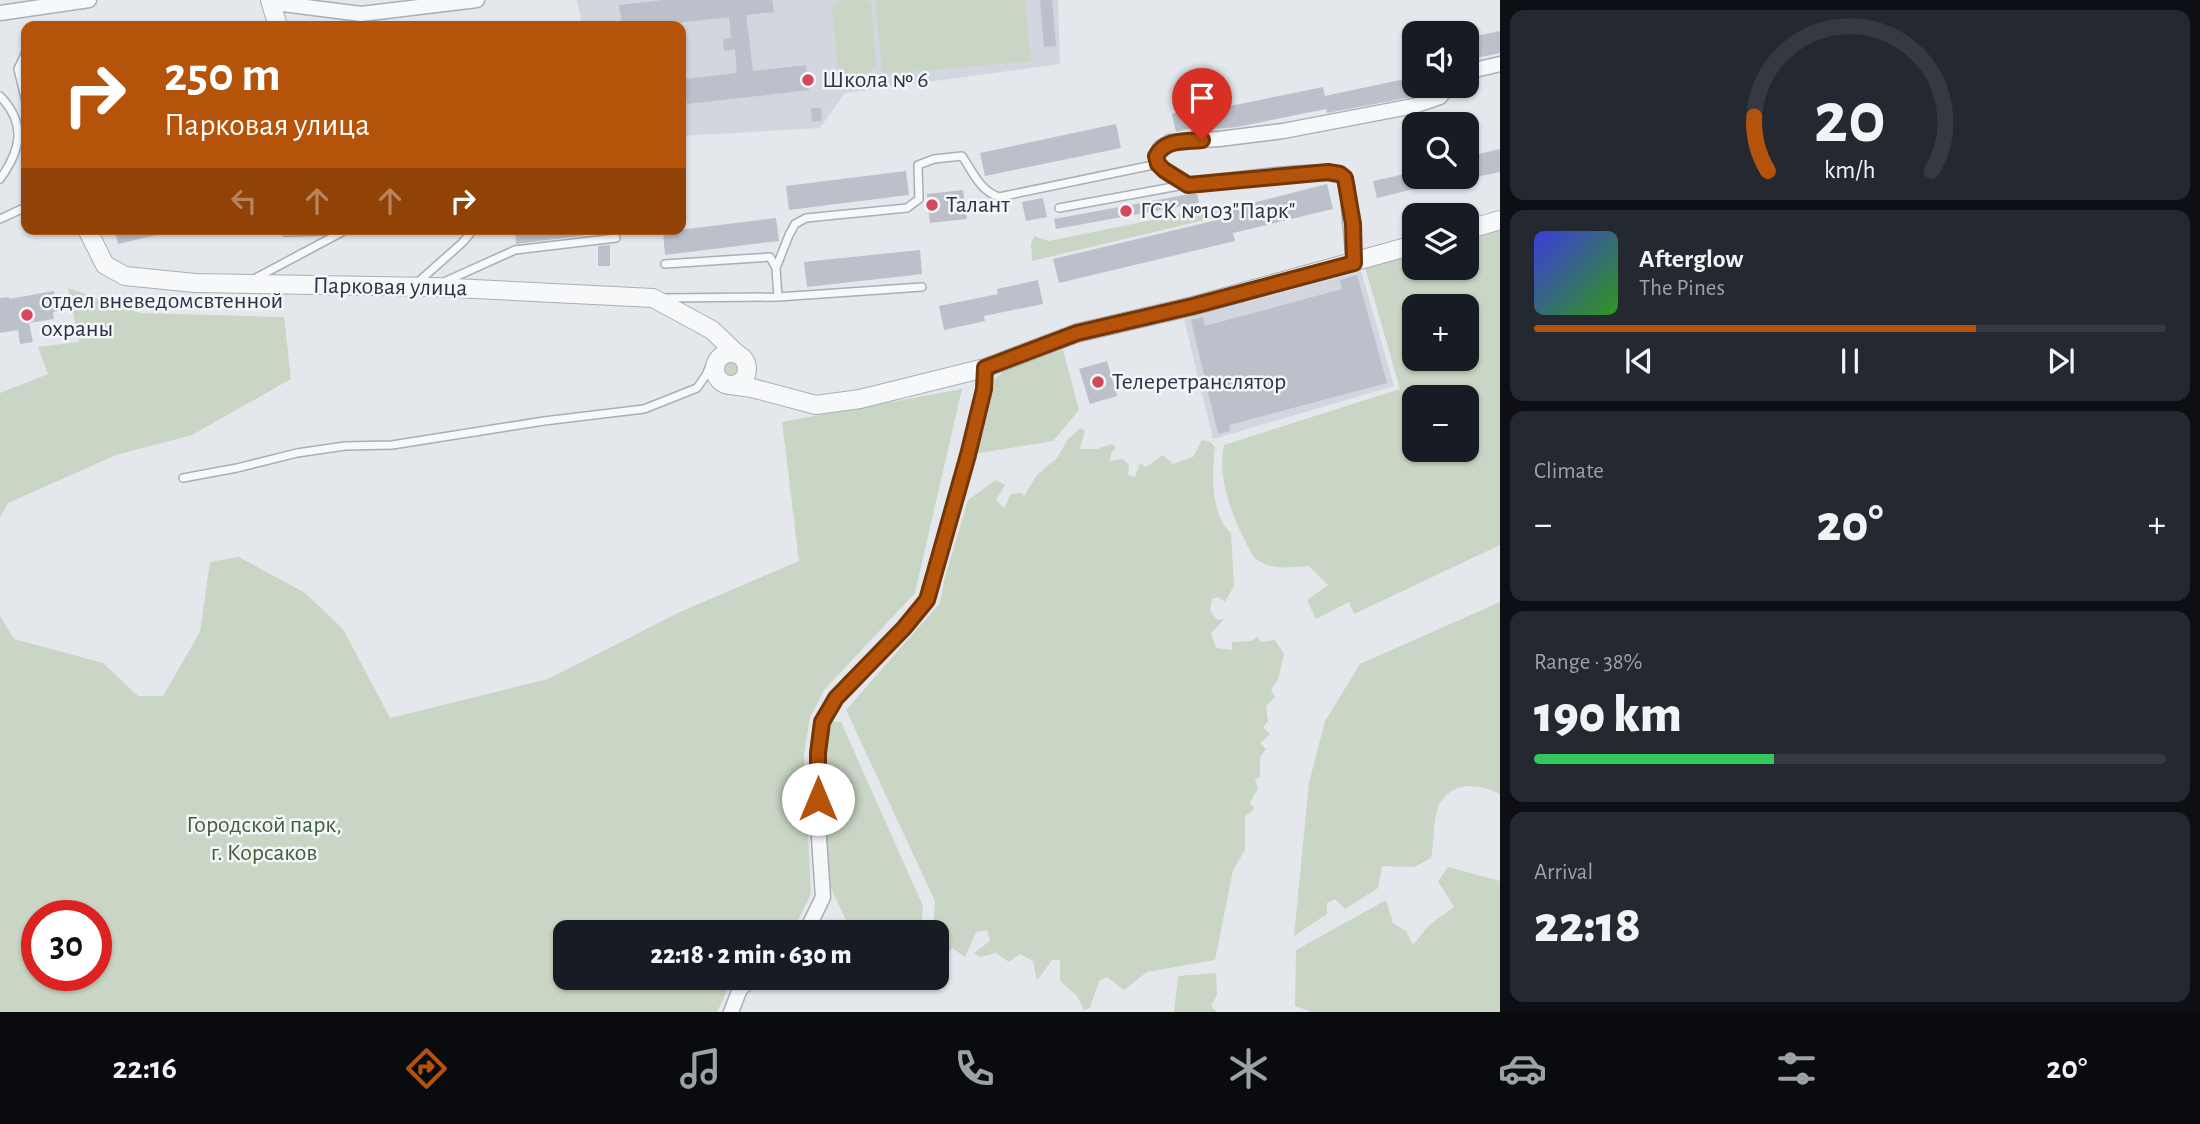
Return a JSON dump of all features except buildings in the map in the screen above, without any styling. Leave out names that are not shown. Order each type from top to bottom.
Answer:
[{"type":"street","points":[[0,13],[89,0]]},
{"type":"street","points":[[270,0],[276,21]]},
{"type":"street","points":[[279,0],[283,4],[361,14],[477,0]]},
{"type":"street","points":[[1479,69],[1500,64]]},
{"type":"street","points":[[1354,263],[1348,185],[1340,174],[1328,172],[1188,185],[1158,164],[1156,156],[1160,149],[1170,142],[1283,131],[1392,111],[1437,98]]},
{"type":"street","points":[[1479,226],[1500,220]]},
{"type":"street","name":"Парковая улица","points":[[90,235],[105,265],[125,276],[195,283],[434,287],[653,298],[712,330],[771,385],[816,405]]},
{"type":"street","points":[[730,385],[738,384],[747,373],[740,356],[726,353],[713,363],[717,378],[722,383],[730,385],[752,388],[816,405],[860,399],[985,368],[1077,333],[1193,306],[1402,249]]},
{"type":"street","name":"Парковая улица","points":[[676,309],[703,332],[710,345],[713,363]]},
{"type":"street","points":[[812,920],[823,897],[818,823],[818,753],[822,722],[836,698],[904,628],[927,600],[968,455],[984,389],[985,368]]},
{"type":"street","points":[[731,1012],[740,990]]},
{"type":"lane","points":[[21,63],[18,69],[21,81]]},
{"type":"lane","points":[[0,179],[15,155],[19,131],[12,112],[1,98]]},
{"type":"lane","points":[[778,297],[776,268],[795,224],[806,218],[907,208],[919,199],[918,164],[962,156],[980,185],[990,194],[999,197],[1158,164]]},
{"type":"lane","points":[[1059,208],[1188,185]]},
{"type":"lane","points":[[0,219],[21,210]]},
{"type":"lane","points":[[248,283],[336,235]]},
{"type":"lane","points":[[411,288],[468,235]]},
{"type":"lane","points":[[434,287],[515,250],[616,238]]},
{"type":"lane","points":[[665,264],[769,257],[776,268]]},
{"type":"lane","points":[[653,298],[778,297],[922,287]]},
{"type":"lane","points":[[183,478],[297,453],[345,446],[403,443],[644,409],[697,388],[713,363]]},
{"type":"shaded area","name":"Школа № 6","points":[[577,0],[1058,0],[1060,64],[845,93],[820,128],[686,136],[686,21],[581,21]]},
{"type":"shaded area","points":[[1361,271],[1394,386],[1213,439],[1184,319]]},
{"type":"green space","points":[[867,0],[871,4],[876,67],[871,72],[845,75],[838,70],[832,8],[836,1]]},
{"type":"green space","points":[[875,0],[1025,0],[1031,61],[883,74]]},
{"type":"green space","points":[[1226,205],[1230,214],[1032,261],[1031,244],[1034,236],[1049,241]]},
{"type":"green space","points":[[1500,229],[1500,545],[1354,614],[1349,602],[1316,619],[1307,600],[1328,585],[1309,566],[1275,567],[1262,563],[1253,556],[1227,496],[1222,458],[1224,445],[1400,389],[1365,267],[1402,256],[1402,280],[1479,280],[1479,235]]},
{"type":"green space","points":[[68,288],[140,313],[284,317],[291,379],[192,435],[116,455],[8,503],[0,517],[0,393],[48,374],[38,347],[79,342]]},
{"type":"green space","points":[[1063,350],[1079,410],[1053,441],[968,455],[984,389],[1008,367]]},
{"type":"green space","points":[[730,358],[737,361],[740,368],[737,375],[730,378],[723,375],[720,368],[723,361]]},
{"type":"green space","name":"Городской парк, г. Корсаков","points":[[962,389],[915,593],[825,689],[810,717],[804,755],[811,894],[798,920],[553,920],[553,990],[727,990],[717,1012],[0,1012],[0,616],[14,639],[103,663],[138,696],[163,696],[200,632],[210,562],[239,557],[305,593],[343,629],[390,718],[548,679],[680,612],[799,561],[782,422]]},
{"type":"green space","points":[[1081,428],[1085,431],[1080,449],[1097,449],[1112,444],[1116,447],[1111,453],[1110,461],[1123,459],[1129,465],[1128,475],[1135,477],[1140,463],[1146,467],[1163,455],[1173,464],[1193,457],[1202,440],[1210,442],[1215,447],[1213,469],[1216,505],[1224,525],[1231,533],[1234,586],[1225,602],[1218,597],[1212,599],[1210,610],[1217,620],[1224,619],[1211,633],[1216,648],[1232,650],[1232,642],[1251,641],[1257,637],[1261,642],[1275,640],[1284,654],[1278,679],[1271,690],[1275,697],[1266,706],[1268,721],[1263,727],[1270,734],[1260,743],[1266,749],[1260,757],[1260,777],[1255,779],[1258,789],[1250,802],[1254,809],[1245,816],[1245,850],[1233,870],[1215,960],[1147,972],[1124,990],[1107,977],[1099,981],[1090,1008],[1084,1010],[1077,996],[1060,981],[1060,960],[1052,960],[1037,981],[1033,961],[1020,954],[1009,962],[996,953],[980,957],[974,953],[990,941],[987,930],[976,932],[965,957],[952,948],[949,952],[949,920],[934,920],[935,901],[846,710],[940,603],[968,500],[996,480],[1005,485],[996,500],[1004,508],[1011,494],[1022,493],[1024,496],[1037,475],[1057,458],[1068,439]]},
{"type":"green space","points":[[1500,602],[1500,794],[1476,786],[1453,790],[1437,809],[1431,858],[1414,867],[1382,866],[1378,888],[1345,909],[1335,899],[1327,903],[1327,914],[1294,936],[1309,783],[1325,721],[1360,664]]},
{"type":"green space","points":[[822,721],[841,722],[923,906],[922,920],[846,920],[820,866]]},
{"type":"green space","points":[[1448,867],[1500,881],[1500,1012],[1312,1012],[1295,1006],[1296,950],[1386,900],[1393,923],[1406,931],[1413,945],[1429,925],[1454,907],[1438,881]]},
{"type":"green space","points":[[1216,973],[1217,995],[1211,1006],[1217,1012],[1174,1012],[1178,976]]},
{"type":"place","name":"Школа № 6","points":[[808,80]]},
{"type":"place","name":"Талант","points":[[932,205]]},
{"type":"place","name":"ГСК №103\"Парк\"","points":[[1126,211]]},
{"type":"place","name":"отдел вневедомсвтенной охраны","points":[[27,315]]},
{"type":"place","name":"Телеретранслятор","points":[[1098,382]]},
{"type":"route","points":[[818,799],[818,753],[822,722],[836,698],[904,628],[927,600],[968,455],[984,389],[985,368],[1077,333],[1193,306],[1354,263],[1353,224],[1345,178],[1340,174],[1328,172],[1188,185],[1158,164],[1156,156],[1160,149],[1170,142],[1202,140]]}]
